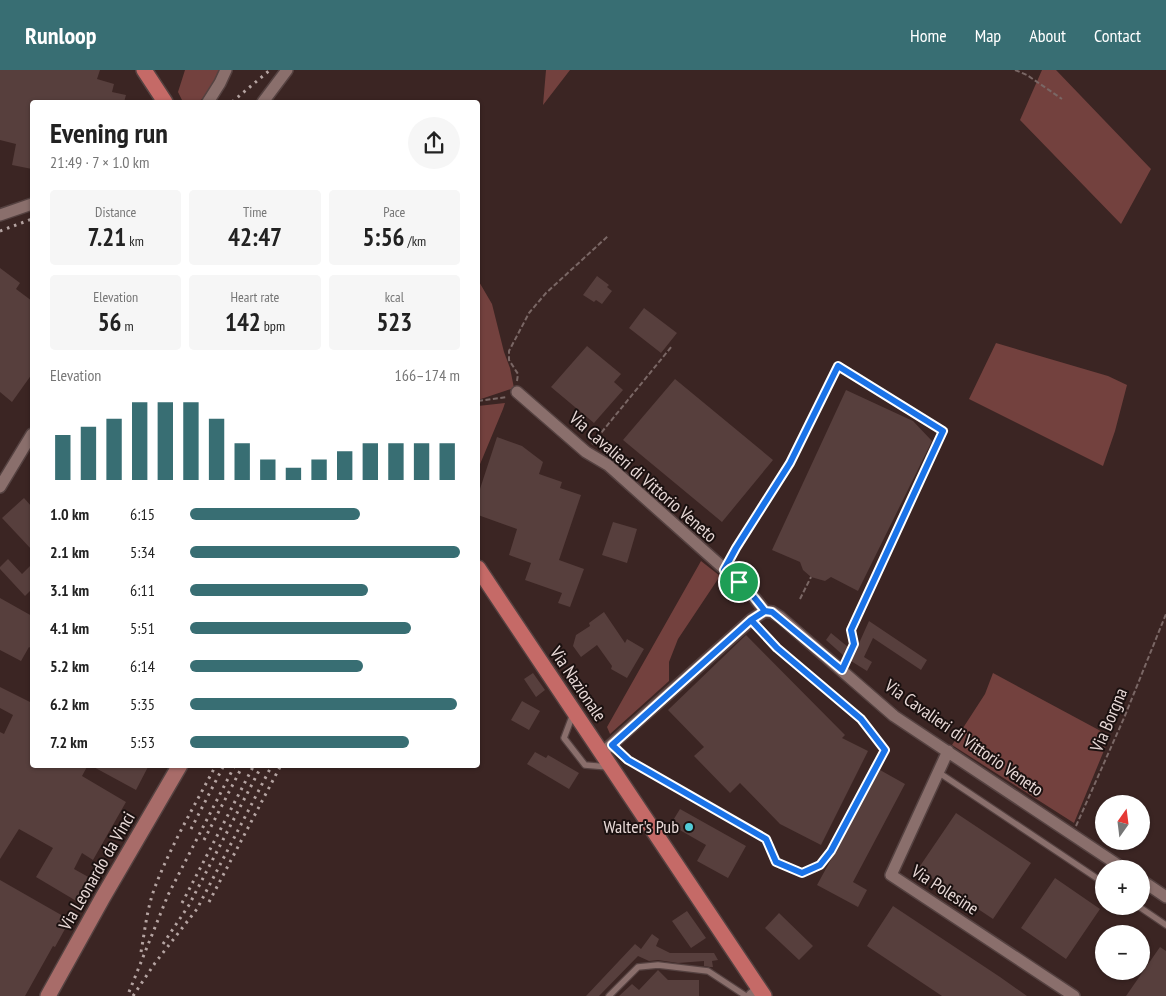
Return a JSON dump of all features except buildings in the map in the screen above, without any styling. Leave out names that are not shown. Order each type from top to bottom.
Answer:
[{"type":"main road","points":[[144,70],[164,100]]},
{"type":"main road","name":"Via Nazionale","points":[[480,571],[574,712],[607,749],[611,767],[755,994]]},
{"type":"street","points":[[209,100],[226,70]]},
{"type":"street","points":[[264,100],[287,70]]},
{"type":"street","points":[[0,215],[30,205]]},
{"type":"street","name":"Via Cavalieri di Vittorio Veneto","points":[[517,392],[586,452],[608,465],[753,596],[765,611],[772,612],[780,617],[894,716],[1111,860]]},
{"type":"street","points":[[0,487],[30,437]]},
{"type":"street","points":[[607,749],[751,620],[765,611]]},
{"type":"street","name":"Via Polesine","points":[[948,751],[891,875],[1074,996]]},
{"type":"street","name":"Via Leonardo da Vinci","points":[[48,996],[103,896],[178,768]]},
{"type":"street","points":[[1150,886],[1166,896]]},
{"type":"lane","points":[[724,570],[790,463],[838,366],[943,431],[851,630],[854,644],[842,670]]},
{"type":"lane","points":[[607,749],[766,839],[776,862],[802,873],[820,865],[831,851],[885,750],[861,719],[777,648],[751,620]]},
{"type":"lane","points":[[574,712],[564,738],[585,765],[611,767]]},
{"type":"lane","points":[[938,772],[1095,877]]},
{"type":"lane","points":[[1150,914],[1166,924]]},
{"type":"lane","points":[[610,996],[638,967],[658,965],[708,971],[755,994]]},
{"type":"path","points":[[1015,70],[1026,75],[1062,99]]},
{"type":"path","points":[[480,401],[504,398],[517,392],[518,374],[510,360],[509,351],[529,313],[546,293],[608,236]]},
{"type":"path","points":[[586,452],[672,346]]},
{"type":"path","points":[[800,599],[811,578]]},
{"type":"path","name":"Via Borgna","points":[[1072,834],[1124,718],[1166,614]]},
{"type":"shaded area","points":[[185,70],[223,70],[206,96],[201,100],[182,100],[178,92]]},
{"type":"shaded area","points":[[546,70],[570,70],[543,105]]},
{"type":"shaded area","points":[[1042,70],[1056,70],[1151,169],[1121,224],[1020,120]]},
{"type":"shaded area","points":[[480,283],[492,304],[514,388],[480,399]]},
{"type":"shaded area","points":[[996,343],[1108,376],[1127,385],[1115,431],[1103,466],[969,399]]},
{"type":"shaded area","points":[[505,403],[480,464],[480,406]]},
{"type":"shaded area","points":[[701,561],[720,576],[678,639],[669,662],[669,681],[610,734],[607,727]]},
{"type":"shaded area","points":[[993,673],[1110,736],[1074,823],[952,745],[985,694]]},
{"type":"railway","points":[[234,100],[270,70]]},
{"type":"railway","points":[[0,231],[30,220]]},
{"type":"railway","points":[[141,952],[148,911],[161,871],[214,768]]},
{"type":"railway","points":[[191,829],[222,768]]},
{"type":"railway","points":[[129,992],[168,895],[233,768]]},
{"type":"railway","points":[[204,840],[241,768]]},
{"type":"railway","points":[[182,903],[252,768]]},
{"type":"railway","points":[[163,944],[189,905],[260,768]]},
{"type":"railway","points":[[133,996],[155,963],[197,909],[270,768]]},
{"type":"railway","points":[[209,902],[279,768]]},
{"type":"place","name":"Walter's Pub","points":[[689,827]]},
{"type":"route","points":[[739,582],[724,570],[790,463],[838,366],[943,431],[851,630],[854,644],[842,670],[772,612],[765,611],[756,616],[751,620],[777,648],[861,719],[885,750],[831,851],[820,865],[802,873],[776,862],[766,839],[628,760],[612,745],[751,620],[765,611],[739,582]]}]
